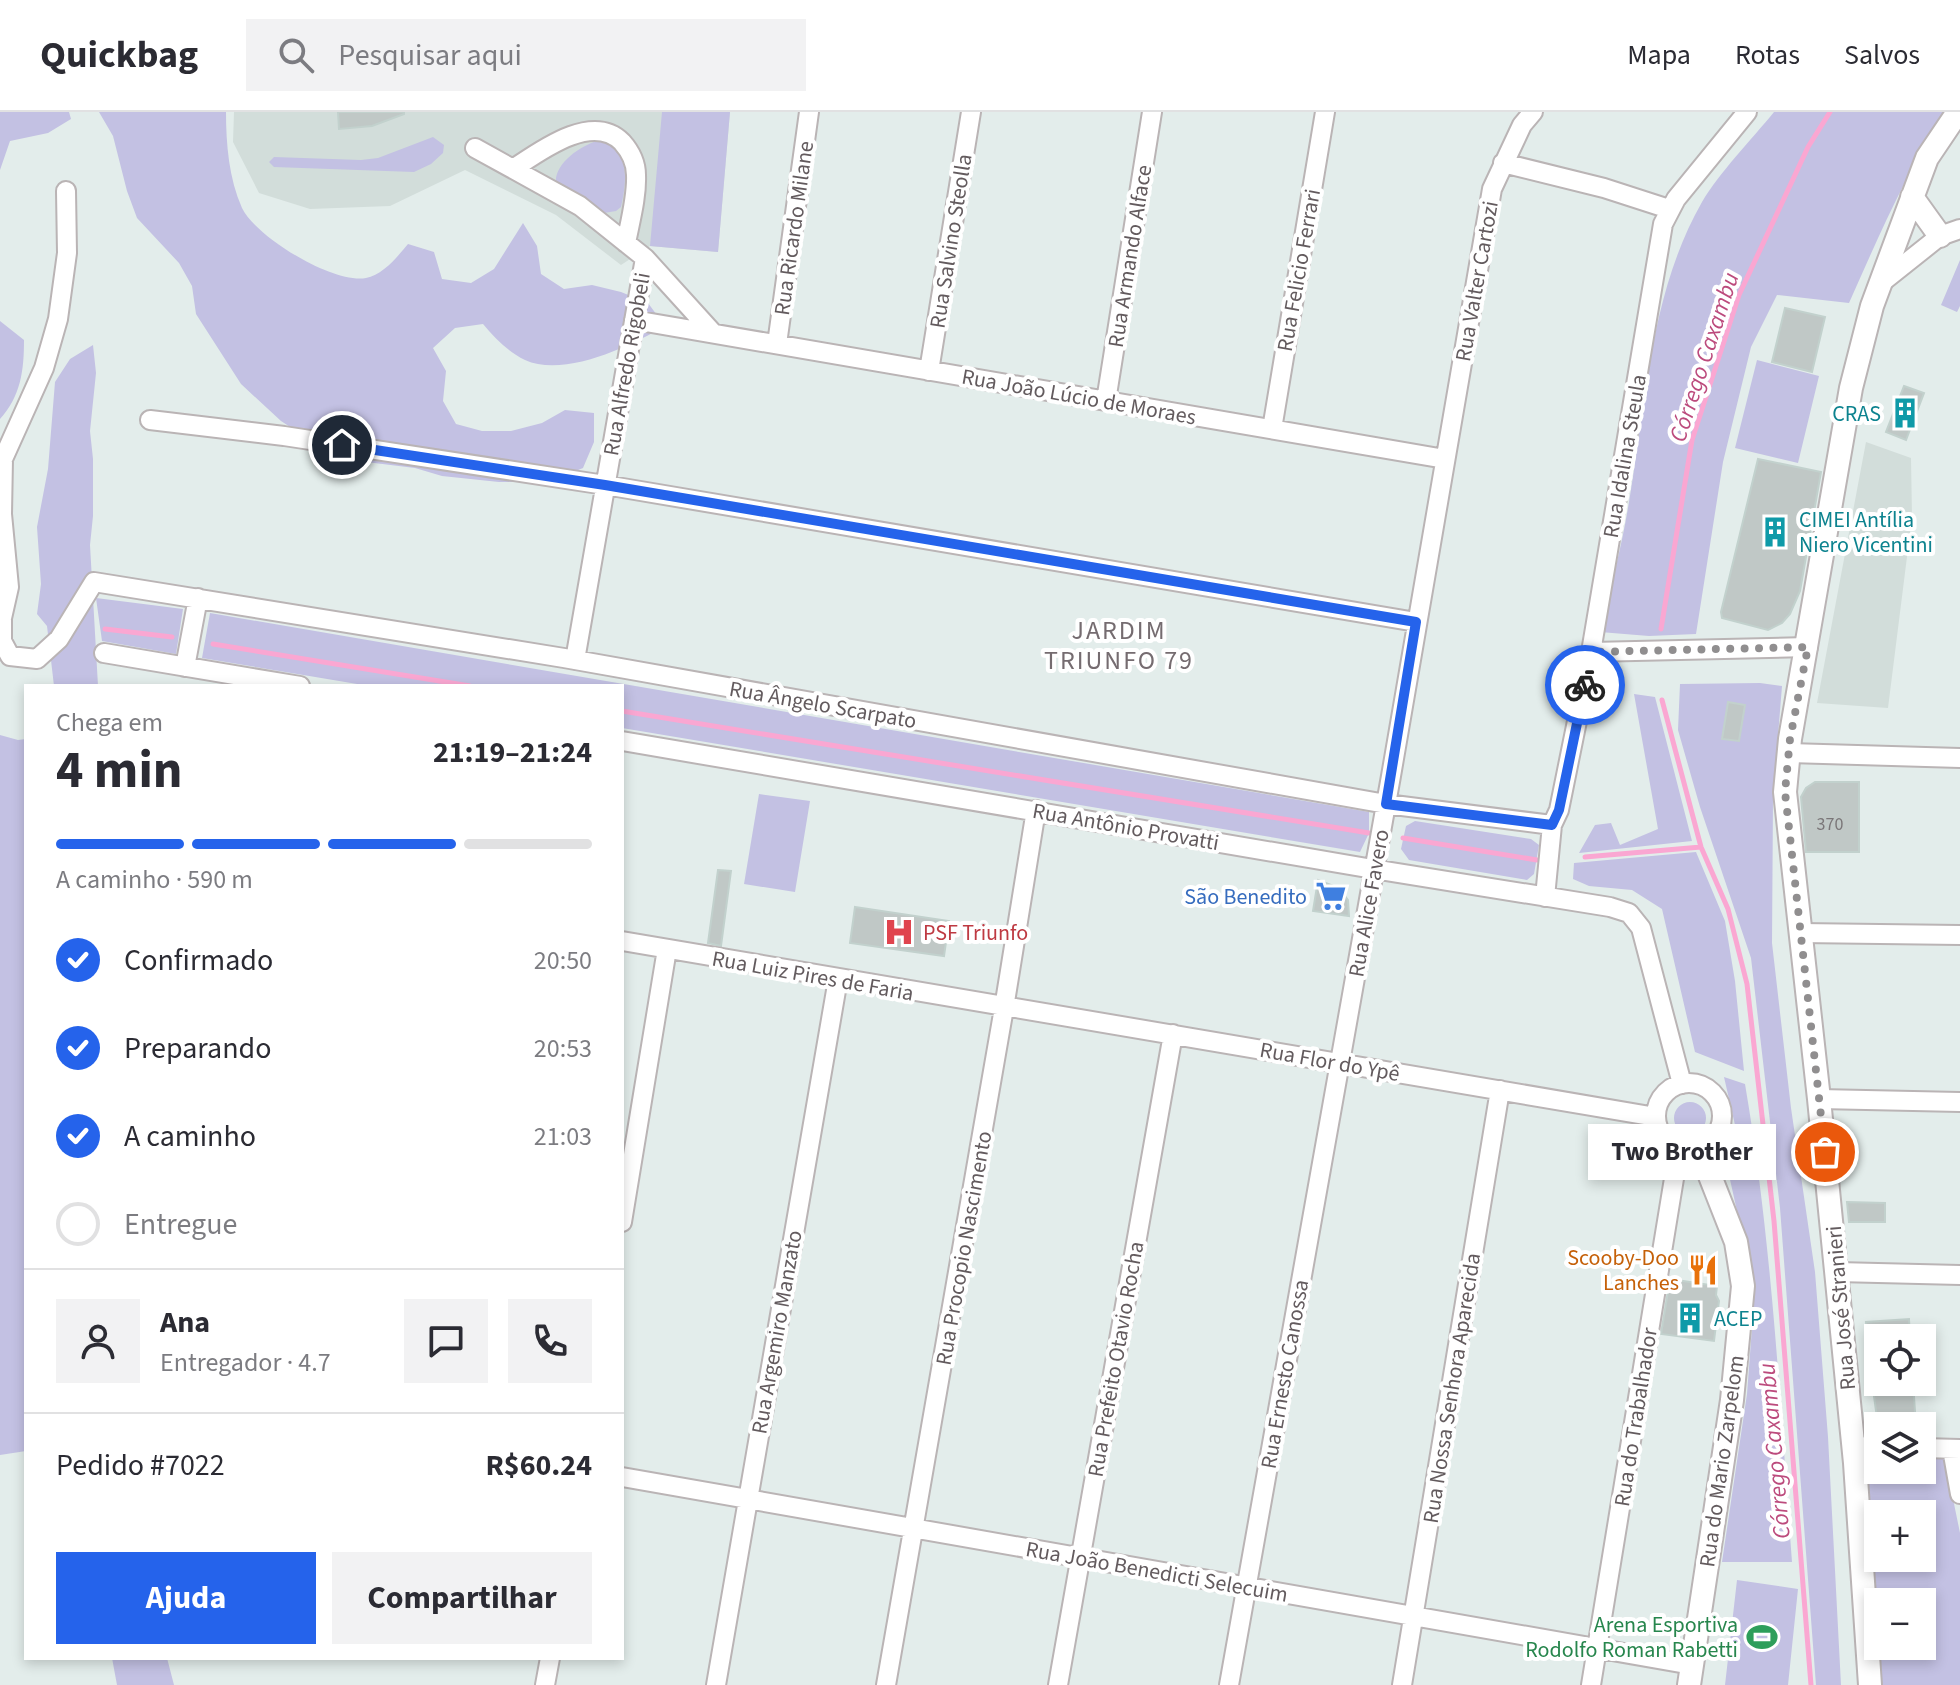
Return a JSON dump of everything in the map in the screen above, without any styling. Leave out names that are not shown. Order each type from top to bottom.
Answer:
[{"type":"street","name":"Rua Ricardo Milane","points":[[777,344],[809,112]]},
{"type":"street","name":"Rua Salvino Steolla","points":[[929,371],[971,112]]},
{"type":"street","name":"Rua Armando Alface","points":[[1106,401],[1152,112]]},
{"type":"street","name":"Rua Felicio Ferrari","points":[[1272,429],[1325,112]]},
{"type":"street","name":"Rua Valter Cartozi","points":[[1445,459],[1492,189],[1522,125],[1533,112]]},
{"type":"street","name":"Rua Idalina Steula","points":[[1545,897],[1552,825],[1559,810],[1591,652],[1663,224],[1669,209],[1747,112]]},
{"type":"street","name":"Rua José Stranieri","points":[[1870,1685],[1855,1463],[1837,1272],[1785,792],[1851,388],[1881,283],[1927,158],[1958,112]]},
{"type":"street","points":[[513,169],[551,143],[578,130],[594,127],[619,138],[632,155],[636,175],[626,243]]},
{"type":"street","points":[[475,148],[580,206],[645,258],[713,333]]},
{"type":"street","points":[[1503,163],[1604,188],[1669,209]]},
{"type":"street","name":"Rua Ângelo Scarpato","points":[[66,191],[67,253],[58,319],[44,368],[3,459],[2,514],[9,587],[2,618],[2,641],[10,656],[37,659],[59,639],[94,582],[575,660],[1386,804],[1552,825]]},
{"type":"street","points":[[1881,283],[1950,232],[1912,197]]},
{"type":"street","name":"Rua Alfredo Rigobeli","points":[[575,660],[645,258]]},
{"type":"street","name":"Rua João Lúcio de Moraes","points":[[634,320],[1445,459]]},
{"type":"street","points":[[150,420],[284,436],[605,485],[1416,622]]},
{"type":"street","name":"Rua Alice Favero","points":[[1339,1063],[1445,459]]},
{"type":"street","points":[[185,667],[198,598]]},
{"type":"street","points":[[1591,652],[1808,647]]},
{"type":"street","points":[[104,653],[288,684]]},
{"type":"street","name":"Rua Antônio Provatti","points":[[624,741],[1610,907],[1629,913],[1641,928],[1682,1084]]},
{"type":"street","points":[[1789,753],[1960,758]]},
{"type":"street","name":"Rua Procopio Nascimento","points":[[886,1685],[1036,810]]},
{"type":"street","points":[[1800,933],[1960,935]]},
{"type":"street","name":"Rua Luiz Pires de Faria","points":[[624,941],[1004,1008]]},
{"type":"street","points":[[624,1198],[630,1127],[667,949]]},
{"type":"street","name":"Rua Argemiro Manzato","points":[[716,1685],[838,979]]},
{"type":"street","name":"Rua Flor do Ypê","points":[[1004,1008],[1656,1117]]},
{"type":"street","name":"Rua Prefeito Otavio Rocha","points":[[1058,1685],[1173,1034]]},
{"type":"street","name":"Rua Ernesto Canossa","points":[[1229,1685],[1339,1063]]},
{"type":"street","points":[[1682,1084],[1702,1085],[1718,1098],[1722,1108],[1723,1118],[1716,1137],[1689,1148],[1662,1136],[1656,1117],[1660,1100],[1673,1087],[1682,1084]]},
{"type":"street","name":"Rua Nossa Senhora Aparecida","points":[[1402,1685],[1500,1090]]},
{"type":"street","points":[[1819,1099],[1960,1102]]},
{"type":"street","name":"Rua do Trabalhador","points":[[1591,1685],[1689,1148]]},
{"type":"street","name":"Rua do Mario Zarpelom","points":[[1689,1148],[1736,1242],[1743,1286],[1732,1400],[1690,1675]]},
{"type":"street","points":[[1837,1272],[1960,1275]]},
{"type":"street","points":[[1852,1446],[1864,1446]]},
{"type":"street","points":[[1936,1448],[1956,1449],[1960,1494]]},
{"type":"street","name":"Rua João Benedicti Selecuim","points":[[624,1477],[1598,1649],[1690,1675]]},
{"type":"street","points":[[545,1685],[550,1660]]},
{"type":"shaded area","points":[[0,112],[69,112],[71,119],[48,133],[10,141],[0,170]]},
{"type":"shaded area","points":[[99,112],[226,112],[234,185],[250,220],[297,256],[335,274],[352,278],[372,276],[390,264],[408,244],[434,252],[442,279],[471,283],[494,269],[523,223],[537,246],[541,274],[564,289],[592,285],[648,303],[665,326],[597,357],[559,365],[541,365],[519,357],[483,324],[455,328],[433,348],[446,371],[443,401],[456,424],[482,431],[511,431],[542,423],[565,410],[594,413],[594,442],[583,468],[556,479],[499,482],[442,476],[415,468],[358,461],[304,436],[281,421],[241,384],[196,314],[192,286],[179,263],[137,218],[113,136]]},
{"type":"shaded area","points":[[234,112],[730,112],[718,252],[650,246],[621,265],[556,215],[465,170],[390,206],[310,209],[259,193],[233,142]]},
{"type":"shaded area","points":[[662,112],[730,112],[718,252],[650,246]]},
{"type":"shaded area","points":[[1774,112],[1946,112],[1905,182],[1849,303],[1777,295],[1751,347],[1723,462],[1696,634],[1649,636],[1600,632],[1625,523],[1652,351],[1671,275],[1684,238],[1702,202],[1726,168]]},
{"type":"shaded area","points":[[433,137],[444,145],[443,153],[431,164],[414,172],[274,167],[269,162],[274,157],[378,158]]},
{"type":"shaded area","points":[[597,141],[616,149],[624,165],[623,197],[621,207],[616,211],[604,213],[556,183],[559,169],[569,157]]},
{"type":"shaded area","points":[[1960,260],[1960,306],[1957,312],[1941,305]]},
{"type":"shaded area","points":[[0,321],[24,340],[20,382],[13,401],[0,419]]},
{"type":"shaded area","points":[[93,345],[96,373],[90,431],[93,516],[90,545],[98,684],[54,684],[47,626],[37,614],[41,584],[37,527],[48,469],[55,382],[70,359]]},
{"type":"shaded area","points":[[1757,360],[1819,376],[1798,463],[1735,448]]},
{"type":"shaded area","points":[[1866,442],[1911,458],[1912,517],[1888,708],[1817,703]]},
{"type":"shaded area","points":[[96,598],[183,609],[176,654],[102,641]]},
{"type":"shaded area","points":[[210,613],[624,684],[357,684],[202,658]]},
{"type":"shaded area","points":[[1760,683],[1782,686],[1773,798],[1772,943],[1791,1108],[1815,1272],[1828,1437],[1841,1685],[1816,1685],[1780,1208],[1751,958],[1700,807],[1678,730],[1680,684]]},
{"type":"shaded area","points":[[624,684],[1369,812],[1369,833],[1360,852],[624,728]]},
{"type":"shaded area","points":[[1634,694],[1655,697],[1692,841],[1579,853],[1595,825],[1611,823],[1620,845],[1658,829]]},
{"type":"shaded area","points":[[0,735],[24,739],[24,1451],[0,1455]]},
{"type":"shaded area","points":[[759,794],[810,801],[795,892],[744,884]]},
{"type":"shaded area","points":[[1415,821],[1531,839],[1539,845],[1534,874],[1527,880],[1409,860],[1401,849],[1406,826]]},
{"type":"shaded area","points":[[1696,852],[1725,921],[1744,1071],[1695,1052],[1662,909],[1632,890],[1589,886],[1573,879],[1574,863]]},
{"type":"shaded area","points":[[1724,1077],[1745,1084],[1754,1143],[1774,1323],[1792,1562],[1722,1562],[1747,1394],[1754,1301],[1723,1148],[1735,1125]]},
{"type":"shaded area","points":[[1690,1102],[1702,1106],[1706,1118],[1702,1130],[1690,1134],[1678,1130],[1674,1118],[1678,1106]]},
{"type":"shaded area","points":[[1943,1450],[1960,1533],[1960,1685],[1879,1685],[1877,1660],[1936,1660],[1936,1588],[1871,1588],[1870,1572],[1936,1572],[1936,1500],[1864,1500],[1861,1463],[1864,1462],[1864,1484],[1936,1484],[1936,1451]]},
{"type":"shaded area","name":"Arena Esportiva Rodolfo Roman Rabetti","points":[[1737,1580],[1798,1589],[1788,1685],[1725,1685]]},
{"type":"shaded area","points":[[112,1660],[168,1660],[174,1685],[117,1685]]},
{"type":"building","points":[[338,112],[404,114],[372,126],[339,129]]},
{"type":"building","points":[[1785,308],[1825,317],[1812,372],[1772,362]]},
{"type":"building","name":"CRAS","points":[[1904,386],[1924,393],[1906,440],[1886,432]]},
{"type":"building","name":"CIMEI Antília Niero Vicentini","points":[[1758,459],[1821,472],[1800,591],[1790,614],[1782,623],[1768,630],[1722,618],[1721,612]]},
{"type":"building","points":[[1728,702],[1745,705],[1739,741],[1722,739]]},
{"type":"building","points":[[1815,782],[1859,782],[1859,852],[1806,852],[1801,797],[1806,788]]},
{"type":"building","points":[[718,870],[731,871],[721,946],[708,943]]},
{"type":"building","name":"São Benedito","points":[[1318,880],[1339,888],[1348,900],[1349,916],[1313,911]]},
{"type":"building","name":"PSF Triunfo","points":[[855,907],[949,921],[944,956],[850,943]]},
{"type":"building","points":[[1619,1138],[1642,1143],[1640,1149],[1650,1151],[1648,1174],[1612,1167]]},
{"type":"building","points":[[1847,1202],[1885,1203],[1885,1222],[1849,1222]]},
{"type":"building","name":"ACEP","points":[[1670,1279],[1717,1286],[1719,1301],[1714,1341],[1661,1334]]},
{"type":"building","points":[[1909,1319],[1909,1324],[1866,1324]]},
{"type":"building","points":[[1874,1396],[1914,1396],[1915,1412],[1876,1412]]},
{"type":"waterway","name":"Córrego Caxambu","points":[[1661,629],[1692,440],[1739,295],[1808,147],[1830,112]]},
{"type":"waterway","points":[[105,629],[172,637]]},
{"type":"waterway","points":[[213,644],[458,684]]},
{"type":"waterway","name":"Córrego Caxambu","points":[[1662,700],[1701,847],[1728,909],[1747,984],[1774,1221],[1811,1685]]},
{"type":"waterway","points":[[624,711],[1369,833]]},
{"type":"waterway","points":[[1403,838],[1537,860]]},
{"type":"waterway","points":[[1585,857],[1701,847]]},
{"type":"way so far","points":[[1585,685],[1591,652],[1808,647],[1790,739],[1785,792],[1825,1152]]},
{"type":"place","name":"CRAS","points":[[1905,413]]},
{"type":"place","name":"CIMEI Antília Niero Vicentini","points":[[1775,532]]},
{"type":"place","name":"São Benedito","points":[[1331,896]]},
{"type":"place","name":"PSF Triunfo","points":[[899,932]]},
{"type":"place","name":"Two Brother","points":[[1825,1152]]},
{"type":"place","name":"Scooby-Doo Lanches","points":[[1703,1270]]},
{"type":"place","name":"ACEP","points":[[1690,1318]]},
{"type":"place","name":"Arena Esportiva Rodolfo Roman Rabetti","points":[[1762,1637]]},
{"type":"district","name":"JARDIM TRIUNFO 79","points":[[1119,645]]},
{"type":"route","points":[[342,445],[605,485],[1416,622],[1386,804],[1552,825],[1559,810],[1585,685]]}]
